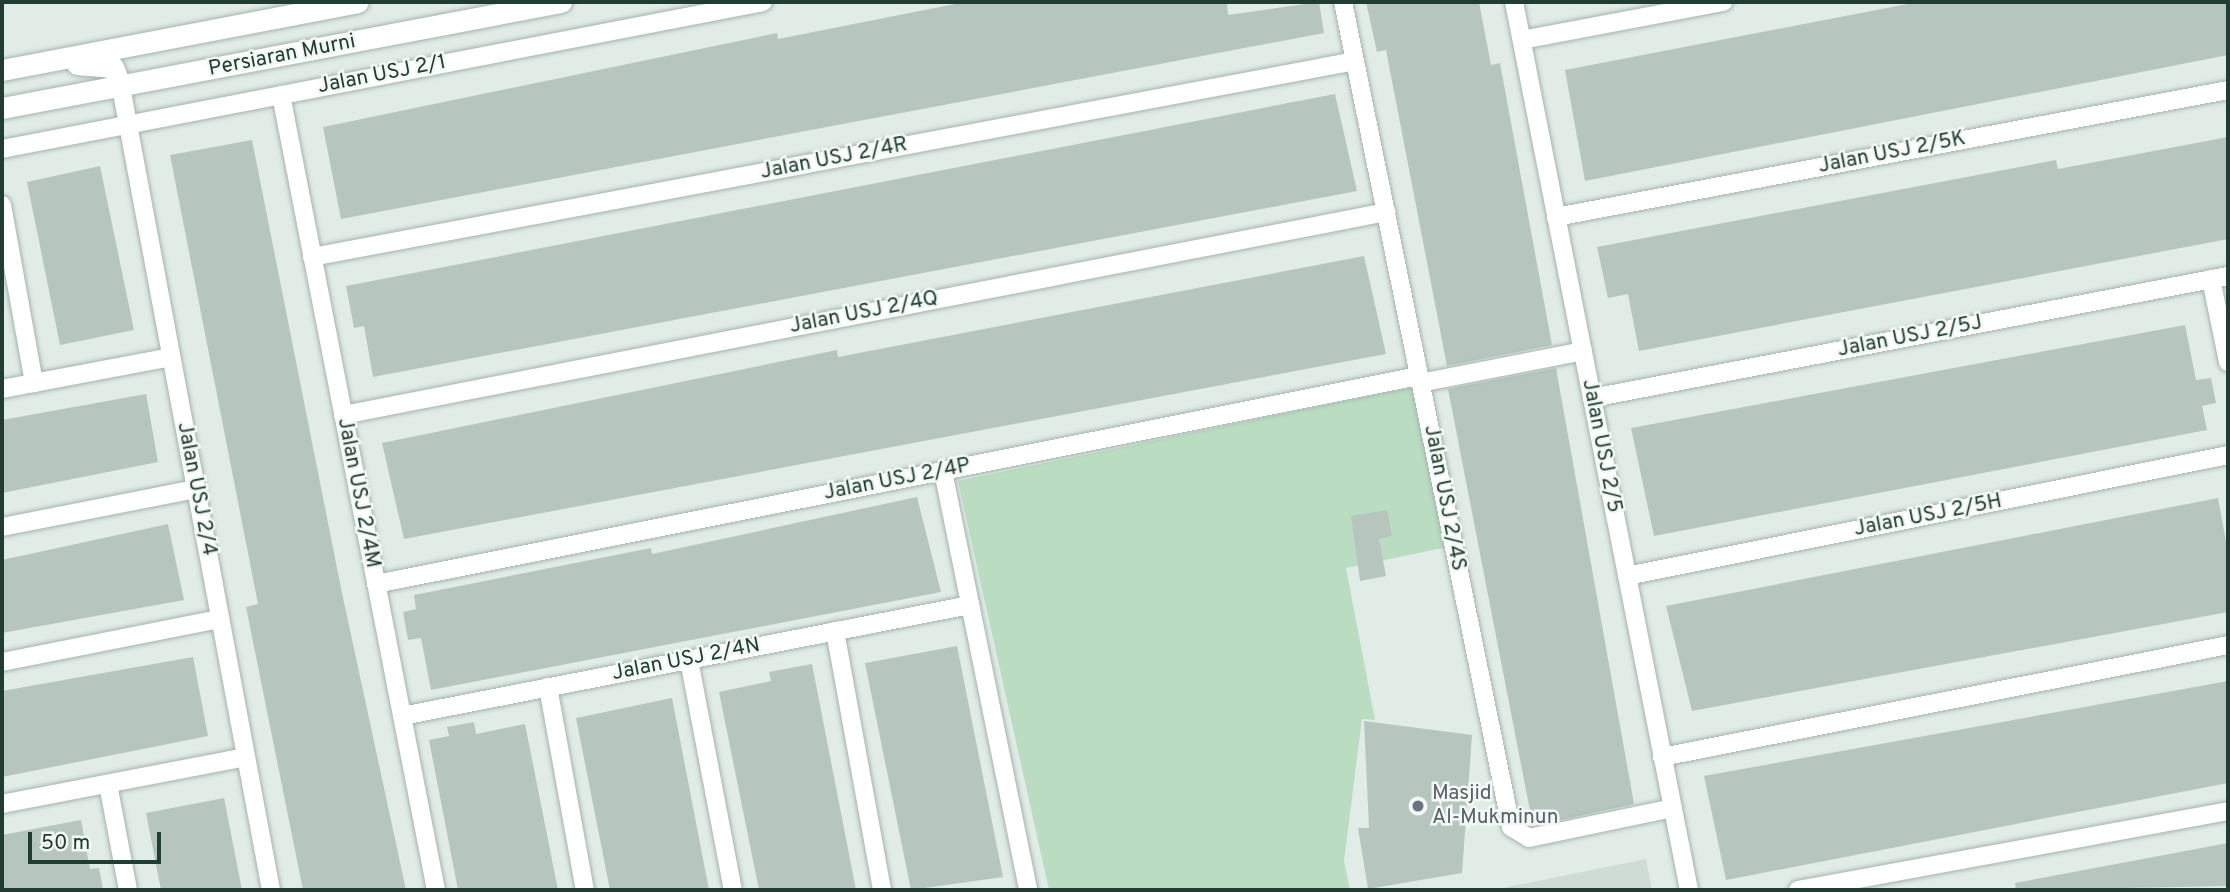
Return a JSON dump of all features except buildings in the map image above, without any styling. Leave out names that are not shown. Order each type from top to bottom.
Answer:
[{"type":"main road","name":"Persiaran Murni","points":[[2,70],[359,2]]},
{"type":"main road","name":"Persiaran Murni","points":[[2,108],[561,2]]},
{"type":"main road","points":[[40,63],[113,67],[121,87]]},
{"type":"street","name":"Jalan USJ 2/1","points":[[2,149],[763,2]]},
{"type":"street","name":"Jalan USJ 2/4S","points":[[1343,2],[1511,827],[1530,838],[1673,808]]},
{"type":"street","name":"Jalan USJ 2/5","points":[[1514,2],[1689,890]]},
{"type":"street","points":[[1522,40],[1723,2]]},
{"type":"street","name":"Jalan USJ 2/4R","points":[[312,257],[1355,61]]},
{"type":"street","name":"Jalan USJ 2/4","points":[[121,87],[271,890]]},
{"type":"street","name":"Jalan USJ 2/5K","points":[[1556,217],[2228,90]]},
{"type":"street","name":"Jalan USJ 2/4M","points":[[281,95],[436,890]]},
{"type":"street","points":[[2,205],[34,383]]},
{"type":"street","name":"Jalan USJ 2/4Q","points":[[343,415],[1386,212]]},
{"type":"street","points":[[2220,277],[2228,362]]},
{"type":"street","name":"Jalan USJ 2/5J","points":[[1592,398],[2220,277]]},
{"type":"street","name":"Jalan USJ 2/4P","points":[[376,584],[943,471],[1420,379],[1583,351]]},
{"type":"street","points":[[2,389],[171,357]]},
{"type":"street","name":"Jalan USJ 2/5H","points":[[1627,576],[2228,456]]},
{"type":"street","points":[[943,471],[1028,890]]},
{"type":"street","points":[[2,527],[196,489]]},
{"type":"street","name":"Jalan USJ 2/4N","points":[[402,716],[970,605]]},
{"type":"street","points":[[2,662],[220,619]]},
{"type":"street","points":[[835,631],[882,890]]},
{"type":"street","points":[[1662,757],[2228,645]]},
{"type":"street","points":[[688,660],[733,890]]},
{"type":"street","points":[[548,687],[585,890]]},
{"type":"street","points":[[2,804],[246,757]]},
{"type":"street","points":[[108,784],[128,890]]},
{"type":"street","points":[[1798,890],[2228,811]]},
{"type":"shaded area","points":[[1646,859],[1652,890],[1493,890]]},
{"type":"green space","points":[[1413,387],[1447,547],[1346,568],[1375,720],[1362,719],[1344,861],[1350,890],[1049,890],[958,481]]},
{"type":"place","name":"Masjid Al-Mukminun","points":[[1418,806]]}]
